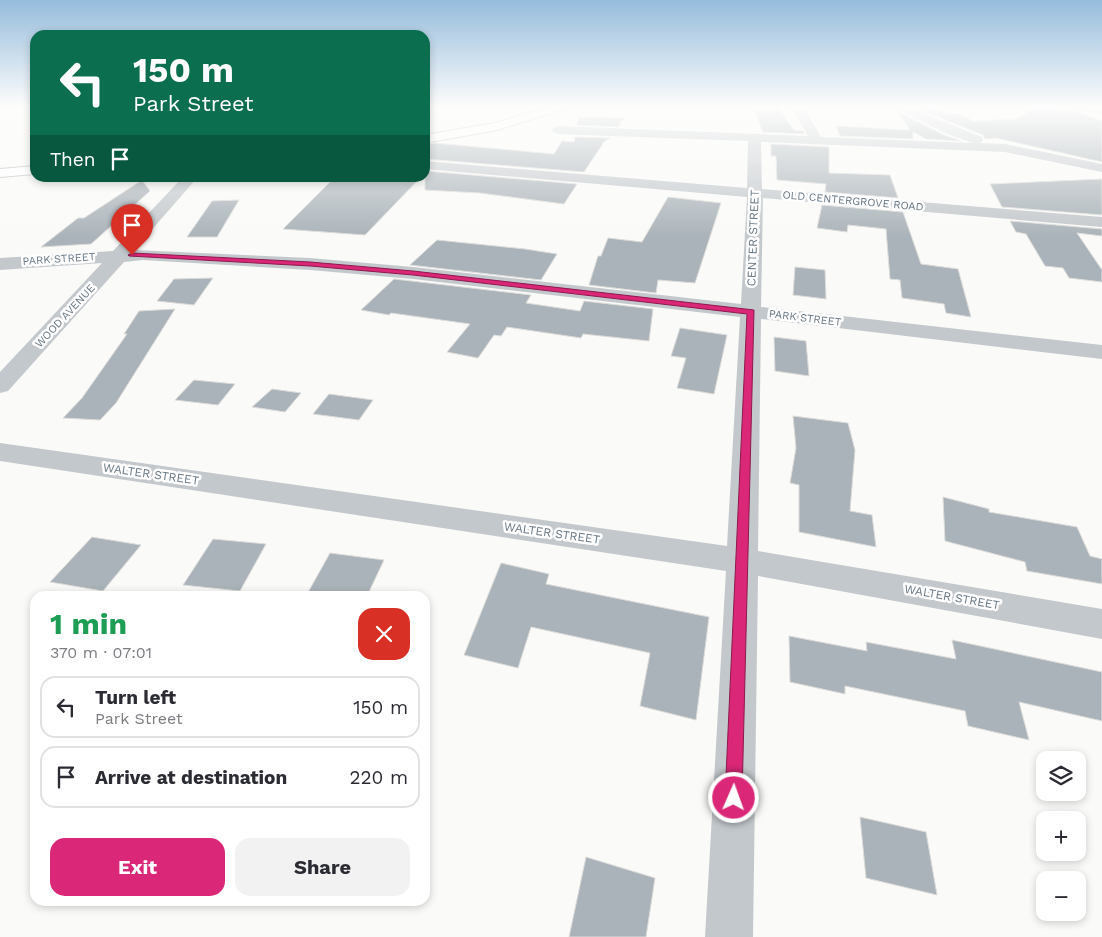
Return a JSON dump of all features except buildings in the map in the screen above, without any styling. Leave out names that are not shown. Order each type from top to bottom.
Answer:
[{"type":"main road","points":[[0,172],[30,170]]},
{"type":"street","name":"CENTER STREET","points":[[728,937],[743,561],[755,193],[754,151]]},
{"type":"street","points":[[1018,151],[1102,168]]},
{"type":"street","name":"OLD CENTERGROVE ROAD","points":[[430,165],[1102,222]]},
{"type":"street","name":"WOOD AVENUE","points":[[0,386],[186,182]]},
{"type":"street","name":"PARK STREET","points":[[0,264],[121,255],[300,264],[404,272],[1102,352]]},
{"type":"street","name":"WALTER STREET","points":[[0,452],[743,561],[1102,624]]},
{"type":"route","points":[[132,255],[310,264],[413,273],[751,312],[734,798]]}]
